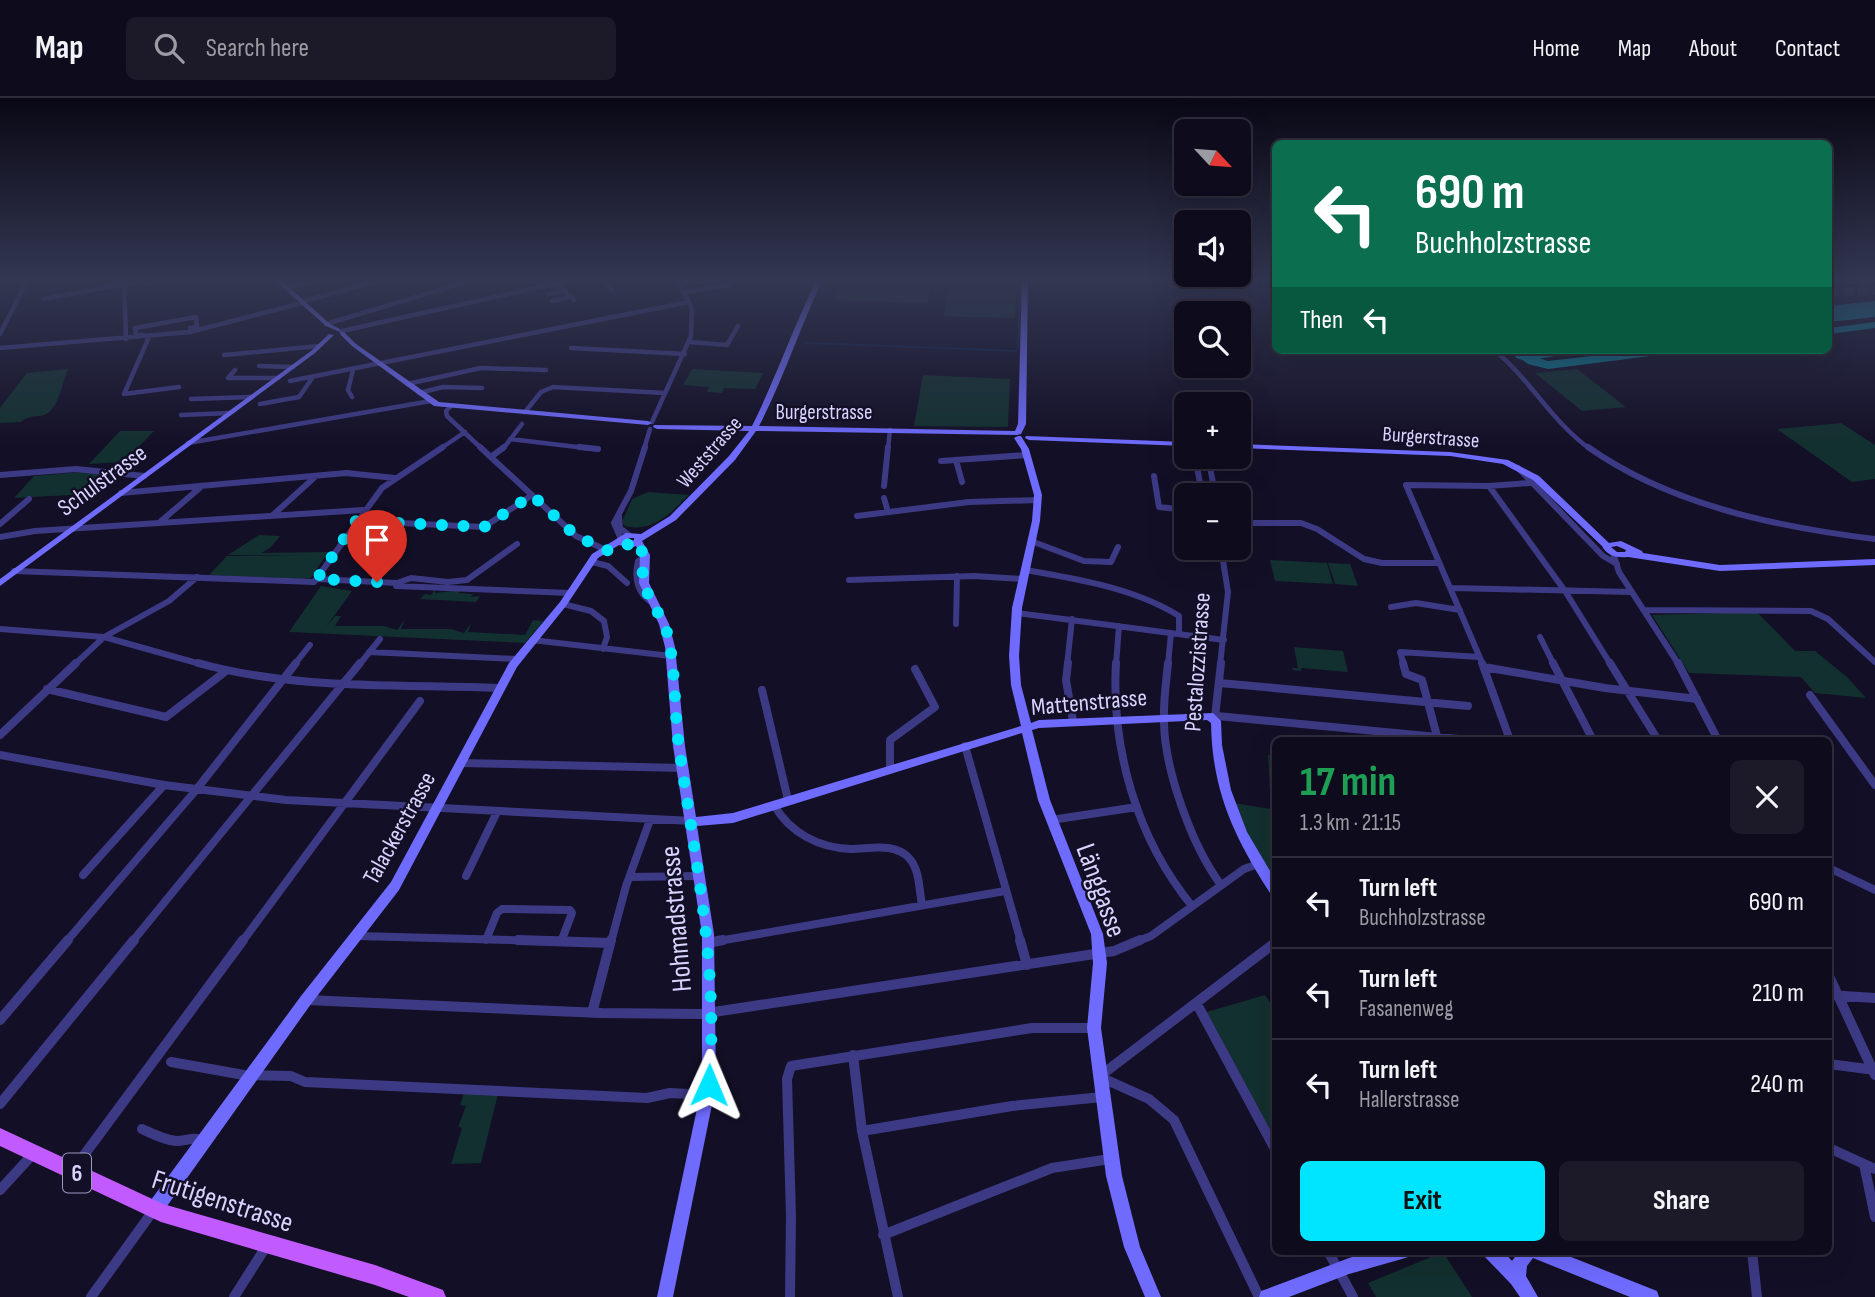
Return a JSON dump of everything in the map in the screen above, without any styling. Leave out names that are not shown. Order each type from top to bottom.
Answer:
[{"type":"main road","name":"Frutigenstrasse","points":[[0,1138],[154,1210],[375,1275],[436,1297]]},
{"type":"street","points":[[126,335],[126,339]]},
{"type":"street","points":[[0,348],[161,335]]},
{"type":"street","name":"Schulstrasse","points":[[0,583],[293,367],[331,335]]},
{"type":"street","points":[[341,335],[430,401],[451,406],[651,425]]},
{"type":"street","points":[[290,381],[525,335]]},
{"type":"street","points":[[630,539],[614,525],[632,487],[651,425],[685,354],[690,335]]},
{"type":"street","points":[[689,342],[727,345],[733,335]]},
{"type":"street","name":"Weststrasse","points":[[630,539],[663,525],[728,463],[754,429],[773,392],[794,335]]},
{"type":"street","name":"Länggasse","points":[[1024,335],[1022,434],[1038,500],[1017,613],[1014,667],[1041,790],[1090,912],[1100,953],[1094,1028],[1111,1159],[1125,1223],[1153,1297]]},
{"type":"street","points":[[149,337],[124,394],[179,387]]},
{"type":"street","points":[[224,355],[319,346]]},
{"type":"street","points":[[570,348],[685,354]]},
{"type":"street","points":[[1498,354],[1529,382],[1562,425],[1588,448],[1615,465],[1669,488],[1739,512],[1818,531],[1875,539]]},
{"type":"street","points":[[259,366],[293,367]]},
{"type":"street","points":[[407,384],[481,368],[546,370]]},
{"type":"street","points":[[235,370],[229,378],[276,378]]},
{"type":"street","points":[[352,397],[348,390],[353,370]]},
{"type":"street","points":[[260,404],[299,397],[313,377]]},
{"type":"street","points":[[225,379],[276,378]]},
{"type":"street","points":[[419,393],[443,387],[482,388]]},
{"type":"street","points":[[525,412],[541,392],[552,387],[665,393]]},
{"type":"street","points":[[191,399],[251,397]]},
{"type":"street","points":[[188,443],[430,401]]},
{"type":"street","points":[[451,406],[446,415],[576,536],[607,550]]},
{"type":"street","points":[[181,415],[230,413]]},
{"type":"street","points":[[491,457],[500,452],[522,424]]},
{"type":"street","name":"Burgerstrasse","points":[[651,425],[999,433],[1045,438],[1174,443]]},
{"type":"street","name":"Burgerstrasse","points":[[884,486],[890,430]]},
{"type":"street","points":[[315,581],[374,496],[395,478],[465,432]]},
{"type":"street","points":[[510,439],[598,449]]},
{"type":"street","name":"Burgerstrasse","points":[[1251,446],[1460,455],[1505,462],[1536,478],[1611,547]]},
{"type":"street","points":[[941,461],[1026,452]]},
{"type":"street","points":[[956,460],[962,482]]},
{"type":"street","points":[[1505,462],[1530,482]]},
{"type":"street","points":[[1517,466],[1603,556],[1648,556],[1687,565],[1729,568],[1875,562]]},
{"type":"street","points":[[0,475],[81,469],[144,476]]},
{"type":"street","points":[[121,493],[317,475],[359,473],[395,478]]},
{"type":"street","points":[[273,515],[317,475]]},
{"type":"street","points":[[1154,476],[1160,508],[1174,509]]},
{"type":"street","points":[[1509,737],[1484,667],[1406,485],[1489,486],[1530,482]]},
{"type":"street","points":[[160,522],[202,485]]},
{"type":"street","points":[[1489,486],[1564,591],[1656,737]]},
{"type":"street","points":[[356,521],[484,527],[532,495]]},
{"type":"street","points":[[884,498],[888,512]]},
{"type":"street","points":[[0,524],[29,499]]},
{"type":"street","points":[[857,516],[969,502],[1038,500]]},
{"type":"street","points":[[0,537],[72,528],[363,510]]},
{"type":"street","points":[[1251,523],[1300,523],[1317,529],[1343,549],[1362,559],[1387,564],[1423,561],[1439,563]]},
{"type":"street","name":"Talackerstrasse","points":[[154,1210],[306,1000],[404,873],[499,688],[517,659],[563,604],[592,562],[607,550],[630,539]]},
{"type":"street","name":"Hohmadstrasse","points":[[630,539],[641,560],[644,581],[667,631],[682,768],[708,943],[707,1095],[665,1297]]},
{"type":"street","points":[[1031,541],[1092,562],[1111,562],[1118,547]]},
{"type":"street","points":[[14,571],[397,583],[411,578],[448,582],[467,580],[517,544]]},
{"type":"street","points":[[1611,547],[1625,556]]},
{"type":"street","points":[[1611,547],[1625,556]]},
{"type":"street","points":[[1625,556],[1619,572],[1674,656],[1716,737]]},
{"type":"street","points":[[641,560],[636,577],[642,594],[653,603]]},
{"type":"street","name":"Pestalozzistrasse","points":[[1223,560],[1228,592],[1215,717],[1216,755],[1222,786],[1238,829],[1272,886]]},
{"type":"street","points":[[592,562],[608,566],[627,583]]},
{"type":"street","points":[[956,624],[957,576]]},
{"type":"street","points":[[849,580],[1062,576],[1124,593],[1177,613],[1180,616],[1175,634],[1166,736],[1175,779],[1197,841],[1221,885]]},
{"type":"street","points":[[0,735],[104,637],[169,601],[197,578]]},
{"type":"street","points":[[357,584],[570,593]]},
{"type":"street","points":[[1451,588],[1632,593]]},
{"type":"street","points":[[563,604],[591,609],[606,624],[608,638],[603,649]]},
{"type":"street","points":[[1391,607],[1421,604],[1460,610]]},
{"type":"street","points":[[1644,610],[1811,611],[1828,619],[1875,662]]},
{"type":"street","points":[[1017,613],[1224,640]]},
{"type":"street","points":[[1072,619],[1066,680],[1073,722]]},
{"type":"street","points":[[1119,626],[1115,700],[1137,807],[1160,860],[1192,906]]},
{"type":"street","points":[[0,629],[104,637],[226,671],[282,680],[499,688]]},
{"type":"street","points":[[1540,637],[1591,737]]},
{"type":"street","points":[[0,1104],[380,639]]},
{"type":"street","points":[[532,640],[671,656]]},
{"type":"street","points":[[0,1020],[196,790],[310,645]]},
{"type":"street","points":[[369,652],[517,659]]},
{"type":"street","points":[[1438,737],[1423,680],[1406,674],[1400,652],[1479,657]]},
{"type":"street","points":[[1484,667],[1629,691],[1697,699]]},
{"type":"street","points":[[890,769],[890,740],[935,707],[915,669]]},
{"type":"street","points":[[47,689],[166,717],[226,671]]},
{"type":"street","points":[[1220,684],[1468,706]]},
{"type":"street","points":[[762,690],[788,800]]},
{"type":"street","points":[[1810,695],[1875,785]]},
{"type":"street","points":[[72,1171],[420,701]]},
{"type":"street","name":"Mattenstrasse","points":[[692,822],[733,818],[1027,728],[1073,722],[1215,717],[1427,737]]},
{"type":"street","points":[[965,746],[1027,965]]},
{"type":"street","points":[[0,755],[164,786],[251,796],[346,804],[692,822]]},
{"type":"street","points":[[460,763],[682,768]]},
{"type":"street","points":[[83,875],[164,786]]},
{"type":"street","points":[[774,805],[791,828],[818,842],[842,848],[887,848],[904,854],[915,869],[922,905]]},
{"type":"street","points":[[1051,820],[1137,807]]},
{"type":"street","points":[[466,876],[497,812]]},
{"type":"street","points":[[592,1013],[610,943],[650,820]]},
{"type":"street","points":[[306,1000],[592,1013],[709,1013],[1027,965],[1129,946],[1151,936],[1244,869],[1258,864]]},
{"type":"street","points":[[1832,869],[1875,890]]},
{"type":"street","points":[[630,877],[700,876]]},
{"type":"street","points":[[708,943],[1005,891]]},
{"type":"street","points":[[486,940],[496,913],[502,909],[570,910],[572,913],[561,942]]},
{"type":"street","points":[[358,936],[610,943]]},
{"type":"street","points":[[1259,1297],[1174,1120],[1149,1099],[1100,1077],[1272,945]]},
{"type":"street","points":[[1833,995],[1875,998]]},
{"type":"street","points":[[1833,995],[1874,1072]]},
{"type":"street","points":[[1197,1004],[1272,1144]]},
{"type":"street","points":[[790,1297],[787,1074],[792,1066],[1032,1028],[1094,1028]]},
{"type":"street","points":[[853,1055],[862,1131],[898,1297]]},
{"type":"street","points":[[171,1062],[252,1076],[291,1076],[305,1082],[647,1098],[670,1093],[707,1095]]},
{"type":"street","points":[[1832,1064],[1874,1072]]},
{"type":"street","points":[[862,1131],[999,1107],[1102,1097]]},
{"type":"street","points":[[142,1129],[171,1142],[181,1143],[195,1138],[205,1141]]},
{"type":"street","points":[[1832,1149],[1870,1167],[1875,1217]]},
{"type":"street","points":[[0,1190],[34,1153]]},
{"type":"street","points":[[883,1236],[1052,1168],[1097,1159],[1111,1159]]},
{"type":"street","points":[[91,1297],[154,1210]]},
{"type":"street","points":[[234,1297],[267,1244]]},
{"type":"street","points":[[1330,1255],[1353,1297]]},
{"type":"street","points":[[1267,1297],[1338,1270],[1389,1255]]},
{"type":"street","points":[[1495,1255],[1517,1278],[1530,1297]]},
{"type":"street","points":[[1506,1255],[1517,1278]]},
{"type":"street","points":[[1517,1278],[1520,1263],[1526,1255]]},
{"type":"street","points":[[1545,1255],[1651,1297]]},
{"type":"street","points":[[1752,1255],[1757,1297]]},
{"type":"green space","points":[[68,369],[52,410],[21,422],[0,423],[0,408],[27,373]]},
{"type":"green space","points":[[692,369],[763,373],[755,389],[724,388],[722,393],[707,392],[709,387],[683,385]]},
{"type":"green space","points":[[1577,369],[1626,407],[1582,411],[1535,373]]},
{"type":"green space","points":[[923,375],[1010,379],[1008,427],[914,426]]},
{"type":"green space","points":[[1841,423],[1875,445],[1875,479],[1852,482],[1777,429]]},
{"type":"green space","points":[[120,431],[154,431],[124,462],[89,464]]},
{"type":"green space","points":[[81,472],[113,476],[89,494],[14,498],[34,476]]},
{"type":"green space","points":[[648,492],[689,495],[668,515],[653,524],[644,527],[625,526],[622,522],[632,499]]},
{"type":"green space","points":[[259,535],[280,536],[270,548],[261,553],[328,552],[311,578],[209,575],[227,556],[303,555],[228,555]]},
{"type":"green space","points":[[1270,560],[1327,563],[1333,584],[1275,581]]},
{"type":"green space","points":[[1328,563],[1350,564],[1358,586],[1335,584]]},
{"type":"green space","points":[[321,586],[352,591],[326,627],[335,616],[341,616],[335,626],[384,626],[397,630],[405,619],[401,629],[451,629],[464,633],[471,623],[468,632],[525,635],[533,620],[543,621],[525,643],[289,632]]},
{"type":"green space","points":[[435,589],[435,593],[460,590],[459,593],[472,594],[475,591],[471,597],[480,596],[476,602],[420,599],[425,594],[431,595]]},
{"type":"green space","points":[[1757,612],[1795,651],[1815,651],[1847,677],[1866,698],[1815,693],[1801,677],[1689,673],[1652,615]]},
{"type":"green space","points":[[1294,647],[1343,651],[1348,672],[1301,668],[1301,671],[1293,670],[1292,668],[1298,668]]},
{"type":"green space","points":[[1268,755],[1272,756],[1272,885],[1227,802],[1271,809]]},
{"type":"green space","points":[[1265,995],[1272,1006],[1272,1134],[1207,1012]]},
{"type":"green space","points":[[464,1093],[498,1094],[481,1163],[451,1164],[462,1128],[458,1127],[466,1106],[460,1105]]},
{"type":"green space","points":[[1436,1255],[1445,1255],[1472,1297],[1376,1297],[1368,1283]]},
{"type":"waterway","points":[[1018,348],[1019,335]]},
{"type":"waterway","points":[[805,343],[833,344]]},
{"type":"waterway","points":[[838,344],[1016,351]]},
{"type":"taxiway","points":[[1520,354],[1532,362],[1548,365],[1640,354]]},
{"type":"route","points":[[377,582],[317,579],[356,521],[478,528],[492,523],[532,495],[582,540],[609,551],[633,545],[638,541],[645,555],[645,585],[667,631],[670,647],[679,746],[705,910],[708,934],[709,1085]]}]
